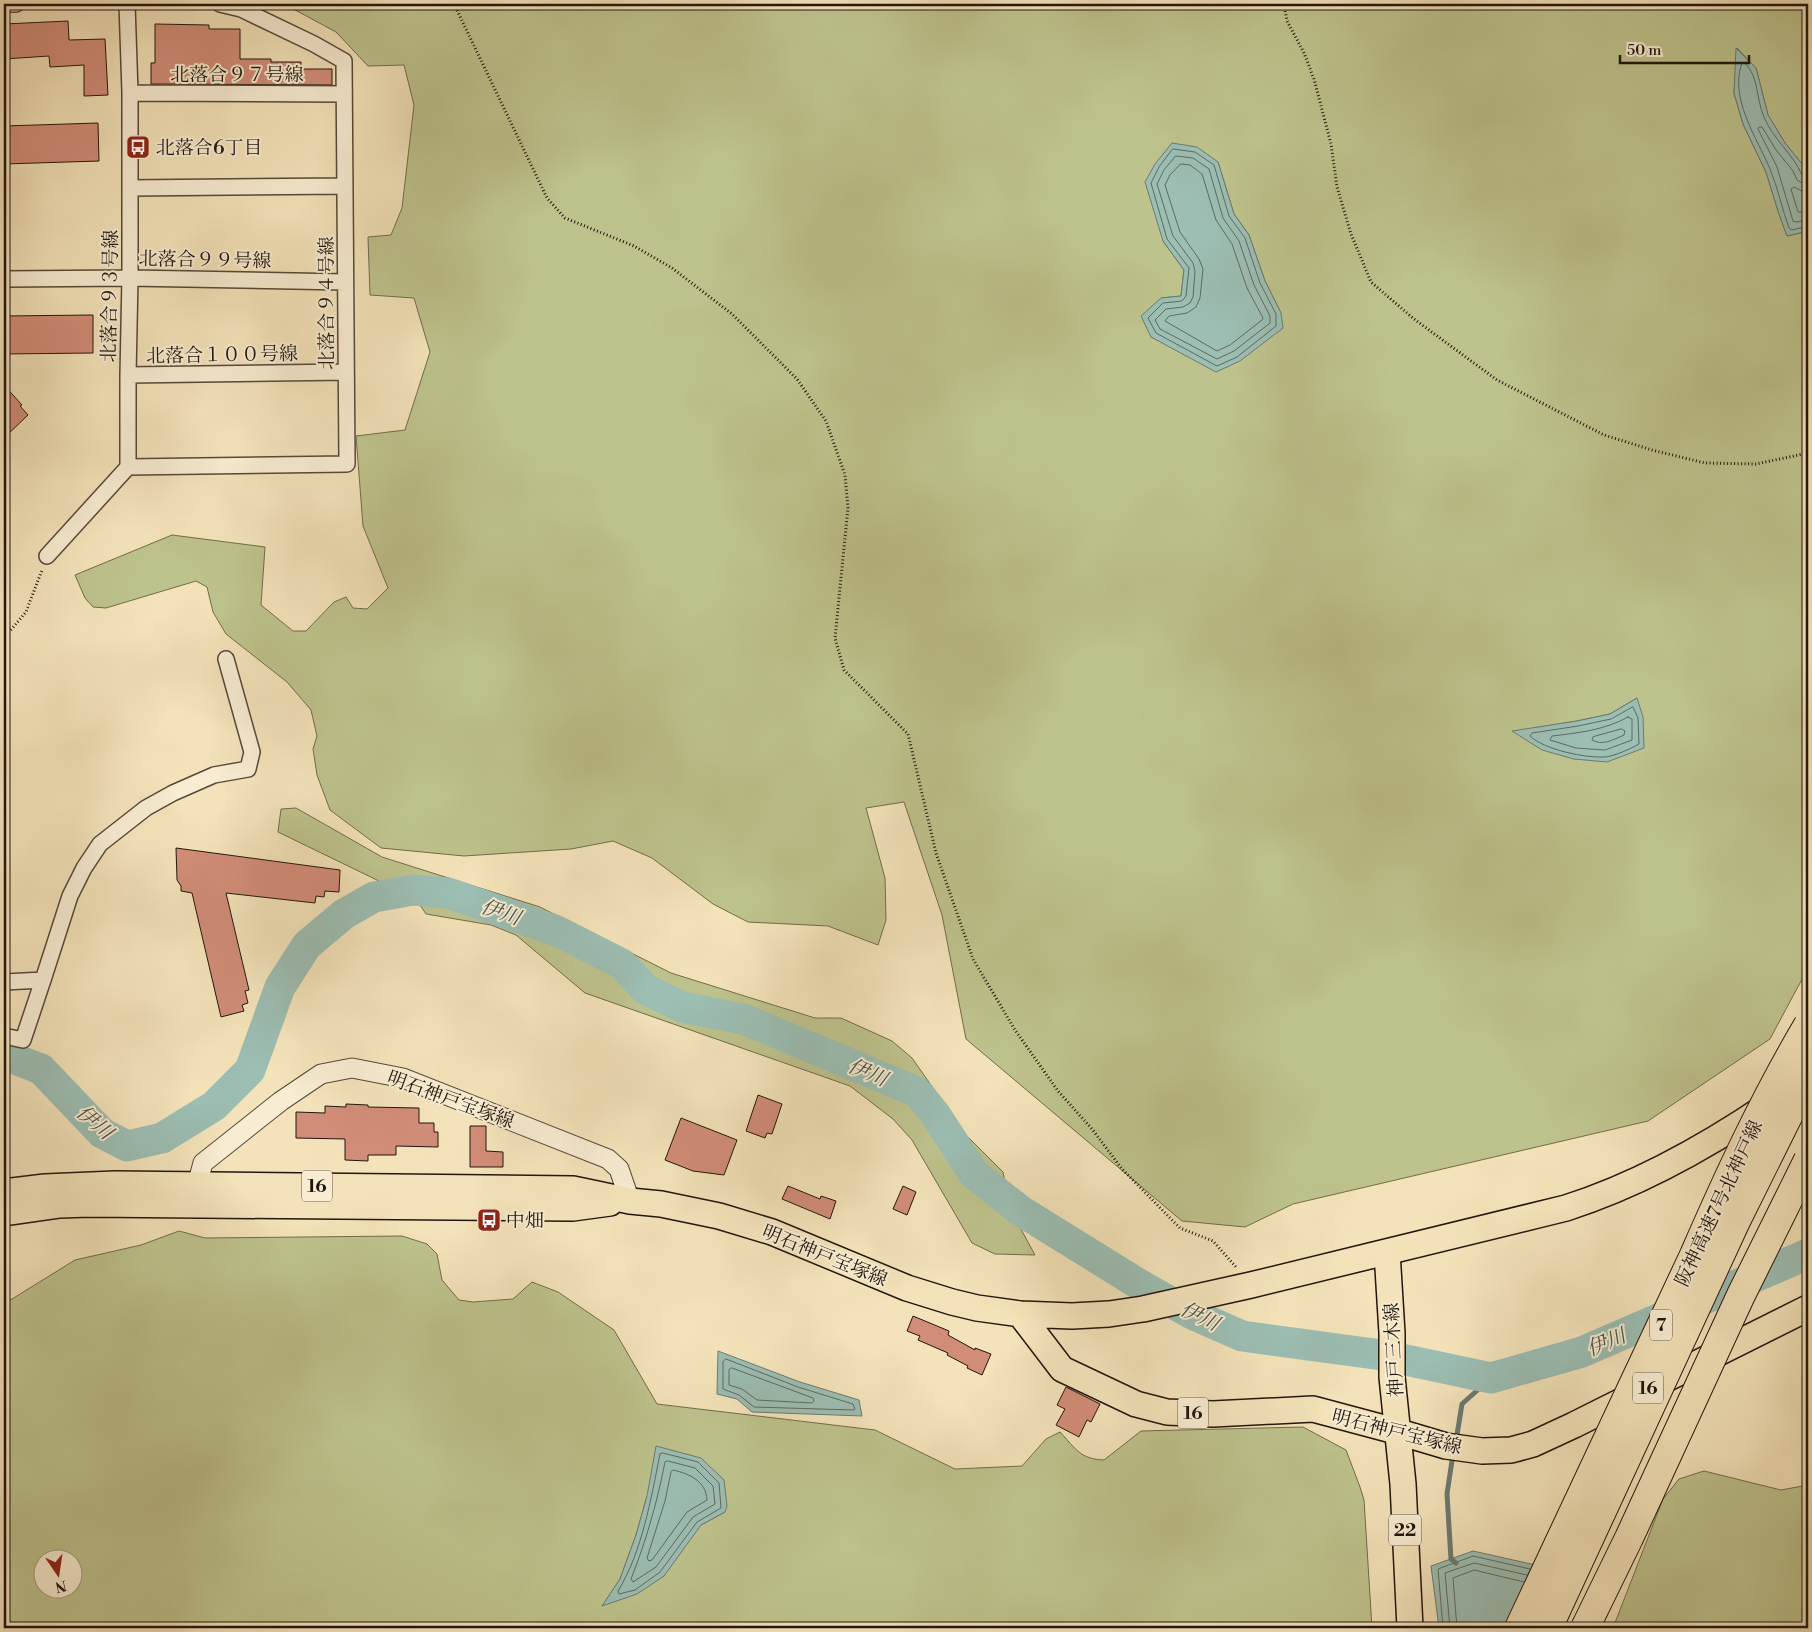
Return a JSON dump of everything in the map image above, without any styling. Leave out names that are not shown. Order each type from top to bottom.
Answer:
[{"type":"highway","name":"阪神高速7号北神戸線","points":[[1519,1628],[1717,1202],[1784,1065],[1808,1025]]},
{"type":"highway","name":"阪神高速7号北神戸線","points":[[1548,1628],[1737,1219],[1808,1076]]},
{"type":"highway","points":[[1585,1628],[1629,1538],[1741,1295],[1808,1160]]},
{"type":"main road","name":"明石神戸宝塚線","points":[[4,1213],[60,1205],[196,1195],[573,1188],[630,1201],[662,1204],[719,1216],[772,1232],[907,1288],[977,1308],[1020,1314],[1072,1316],[1109,1314],[1143,1309],[1251,1285],[1592,1200],[1648,1175],[1702,1147],[1768,1105],[1808,1068]]},
{"type":"main road","name":"明石神戸宝塚線","points":[[4,1192],[45,1187],[115,1184],[196,1195]]},
{"type":"main road","name":"神戸三木線","points":[[1387,1252],[1392,1333],[1392,1378],[1403,1484],[1410,1628]]},
{"type":"main road","name":"明石神戸宝塚線","points":[[1020,1314],[1062,1369],[1136,1404],[1167,1412],[1213,1414],[1313,1409],[1446,1446],[1482,1451],[1511,1450],[1533,1444],[1583,1421],[1808,1308]]},
{"type":"street","points":[[4,4],[16,4]]},
{"type":"street","name":"北落合９３号線","points":[[127,4],[130,94],[128,466]]},
{"type":"street","name":"北落合９４号線","points":[[128,466],[347,464],[344,61],[314,44],[241,9],[220,4]]},
{"type":"street","name":"北落合９７号線","points":[[130,94],[344,94]]},
{"type":"street","points":[[130,188],[345,186]]},
{"type":"street","name":"北落合９９号線","points":[[4,279],[130,278],[345,282]]},
{"type":"street","name":"北落合１００号線","points":[[128,375],[346,372]]},
{"type":"street","points":[[47,556],[128,466]]},
{"type":"street","points":[[4,1036],[23,1040],[70,896],[84,868],[100,844],[146,808],[173,793],[214,775],[248,769],[252,752],[226,659]]},
{"type":"street","points":[[4,982],[43,980]]},
{"type":"street","name":"明石神戸宝塚線","points":[[196,1195],[204,1162],[281,1101],[321,1074],[352,1068],[404,1078],[608,1159],[619,1169],[630,1201]]},
{"type":"path","points":[[326,4],[327,9]]},
{"type":"path","points":[[454,4],[547,198],[565,218],[634,246],[672,268],[732,314],[796,378],[826,421],[845,475],[848,508],[835,638],[844,670],[908,734],[936,853],[973,959],[1020,1038],[1058,1091],[1092,1129],[1122,1169],[1180,1228],[1213,1241],[1251,1285]]},
{"type":"path","points":[[1284,4],[1287,21],[1304,53],[1314,79],[1331,144],[1337,188],[1351,234],[1371,282],[1414,319],[1497,380],[1604,435],[1652,450],[1704,463],[1756,464],[1808,453]]},
{"type":"path","points":[[4,638],[26,612],[47,556]]},
{"type":"green space","points":[[284,4],[1808,4],[1808,179],[1803,165],[1785,143],[1768,115],[1756,68],[1737,48],[1734,93],[1743,124],[1766,172],[1787,236],[1808,231],[1808,968],[1770,1039],[1648,1121],[1293,1204],[1245,1227],[1182,1221],[966,1039],[942,915],[904,802],[866,808],[885,878],[886,920],[878,945],[828,926],[748,922],[713,904],[652,858],[613,841],[571,849],[464,856],[381,848],[330,810],[317,775],[313,749],[317,736],[311,710],[287,682],[226,634],[213,612],[207,587],[196,581],[106,608],[93,607],[85,598],[75,575],[172,535],[265,547],[261,605],[293,631],[306,631],[334,602],[346,597],[353,608],[367,609],[388,588],[363,526],[356,436],[405,430],[430,352],[414,298],[370,295],[368,237],[391,235],[402,208],[414,105],[404,65],[368,66],[336,32]],"holes":[[[1218,162],[1234,214],[1249,235],[1265,281],[1281,313],[1172,347],[1151,337],[1161,298],[1181,296],[1184,270],[1163,241]],[[1637,698],[1574,759],[1534,728],[1610,714]]]},
{"type":"green space","points":[[296,808],[382,857],[540,907],[671,973],[815,1018],[841,1018],[892,1041],[912,1058],[966,1135],[1003,1172],[1010,1209],[1035,1255],[995,1254],[972,1243],[912,1140],[893,1119],[850,1086],[585,993],[516,935],[491,925],[426,914],[416,899],[278,832],[281,809]]},
{"type":"green space","points":[[179,1231],[205,1238],[402,1236],[427,1244],[437,1254],[442,1280],[459,1300],[473,1302],[513,1299],[532,1282],[558,1292],[614,1330],[657,1404],[875,1430],[955,1469],[1022,1466],[1046,1439],[1060,1432],[1079,1452],[1089,1458],[1104,1460],[1141,1431],[1303,1427],[1346,1450],[1360,1487],[1364,1500],[1372,1628],[4,1628],[4,1304],[75,1260],[141,1245]],"holes":[[[647,1496],[725,1512],[701,1525],[603,1605],[620,1579],[636,1535]]]},
{"type":"green space","points":[[1704,1471],[1781,1490],[1808,1485],[1808,1628],[1613,1628],[1663,1499],[1679,1479]]},
{"type":"water","points":[[1736,48],[1756,68],[1768,115],[1785,143],[1803,165],[1808,179],[1808,231],[1787,236],[1766,172],[1743,124],[1734,93]]},
{"type":"water","points":[[1172,143],[1197,147],[1218,162],[1234,214],[1249,235],[1265,281],[1281,313],[1283,328],[1240,361],[1216,372],[1151,337],[1141,316],[1161,298],[1181,296],[1184,270],[1163,241],[1145,182],[1155,164]]},
{"type":"water","points":[[1637,698],[1643,717],[1644,748],[1607,762],[1574,759],[1542,750],[1512,731],[1610,714]]},
{"type":"water","points":[[718,1351],[800,1382],[859,1400],[862,1416],[752,1412],[737,1399],[717,1394]]},
{"type":"water","points":[[656,1446],[701,1458],[724,1480],[727,1506],[725,1512],[701,1525],[664,1576],[637,1594],[602,1606],[620,1579],[636,1535],[647,1496]]},
{"type":"water","points":[[1473,1551],[1540,1566],[1556,1628],[1439,1628],[1431,1566]]},
{"type":"building","points":[[68,21],[69,40],[105,39],[108,95],[84,96],[84,65],[50,67],[49,56],[4,59],[4,24]]},
{"type":"building","points":[[155,24],[209,25],[209,29],[240,29],[240,59],[271,59],[271,62],[301,62],[301,69],[332,69],[332,85],[151,84],[151,63],[155,63]]},
{"type":"building","points":[[98,123],[99,161],[4,164],[4,126]]},
{"type":"building","points":[[93,315],[93,353],[4,354],[4,316]]},
{"type":"building","points":[[4,385],[22,405],[20,406],[28,415],[4,438]]},
{"type":"building","points":[[176,848],[340,870],[339,892],[325,891],[324,897],[316,896],[315,903],[226,893],[249,990],[245,991],[248,1003],[242,1005],[244,1011],[221,1017],[192,893],[181,891],[181,886],[177,880]]},
{"type":"building","points":[[758,1095],[782,1104],[772,1134],[767,1133],[765,1138],[746,1131]]},
{"type":"building","points":[[346,1104],[368,1105],[368,1107],[419,1108],[419,1123],[434,1123],[434,1132],[438,1132],[438,1147],[396,1146],[396,1155],[368,1155],[368,1161],[345,1160],[345,1139],[296,1138],[296,1112],[325,1113],[325,1106],[346,1107]]},
{"type":"building","points":[[681,1118],[737,1140],[724,1175],[693,1171],[665,1160]]},
{"type":"building","points":[[470,1126],[486,1126],[486,1151],[503,1152],[503,1167],[470,1167]]},
{"type":"building","points":[[788,1186],[820,1199],[821,1196],[836,1201],[830,1219],[782,1199]]},
{"type":"building","points":[[903,1186],[916,1192],[907,1215],[893,1209]]},
{"type":"building","points":[[913,1316],[949,1331],[948,1335],[975,1350],[975,1348],[991,1354],[982,1375],[967,1368],[968,1366],[947,1355],[948,1353],[918,1340],[920,1336],[907,1331]]},
{"type":"building","points":[[1066,1387],[1100,1404],[1091,1422],[1087,1420],[1079,1437],[1056,1425],[1065,1409],[1057,1405]]},
{"type":"waterway","name":"伊川","points":[[4,1055],[41,1069],[102,1133],[127,1146],[162,1138],[214,1106],[250,1070],[280,987],[307,945],[344,914],[374,897],[413,890],[448,893],[557,931],[622,964],[645,989],[682,1007],[743,1019],[917,1092],[935,1114],[974,1174],[1021,1211],[1137,1283],[1192,1314],[1242,1336],[1382,1355],[1491,1378],[1582,1352],[1808,1254]]},
{"type":"waterway","points":[[1456,1441],[1462,1404],[1491,1378]]},
{"type":"waterway","points":[[1453,1454],[1447,1494],[1451,1559],[1456,1563]]},
{"type":"place","name":"北落合6丁目","points":[[138,147]]},
{"type":"place","name":"中畑","points":[[489,1220]]}]
